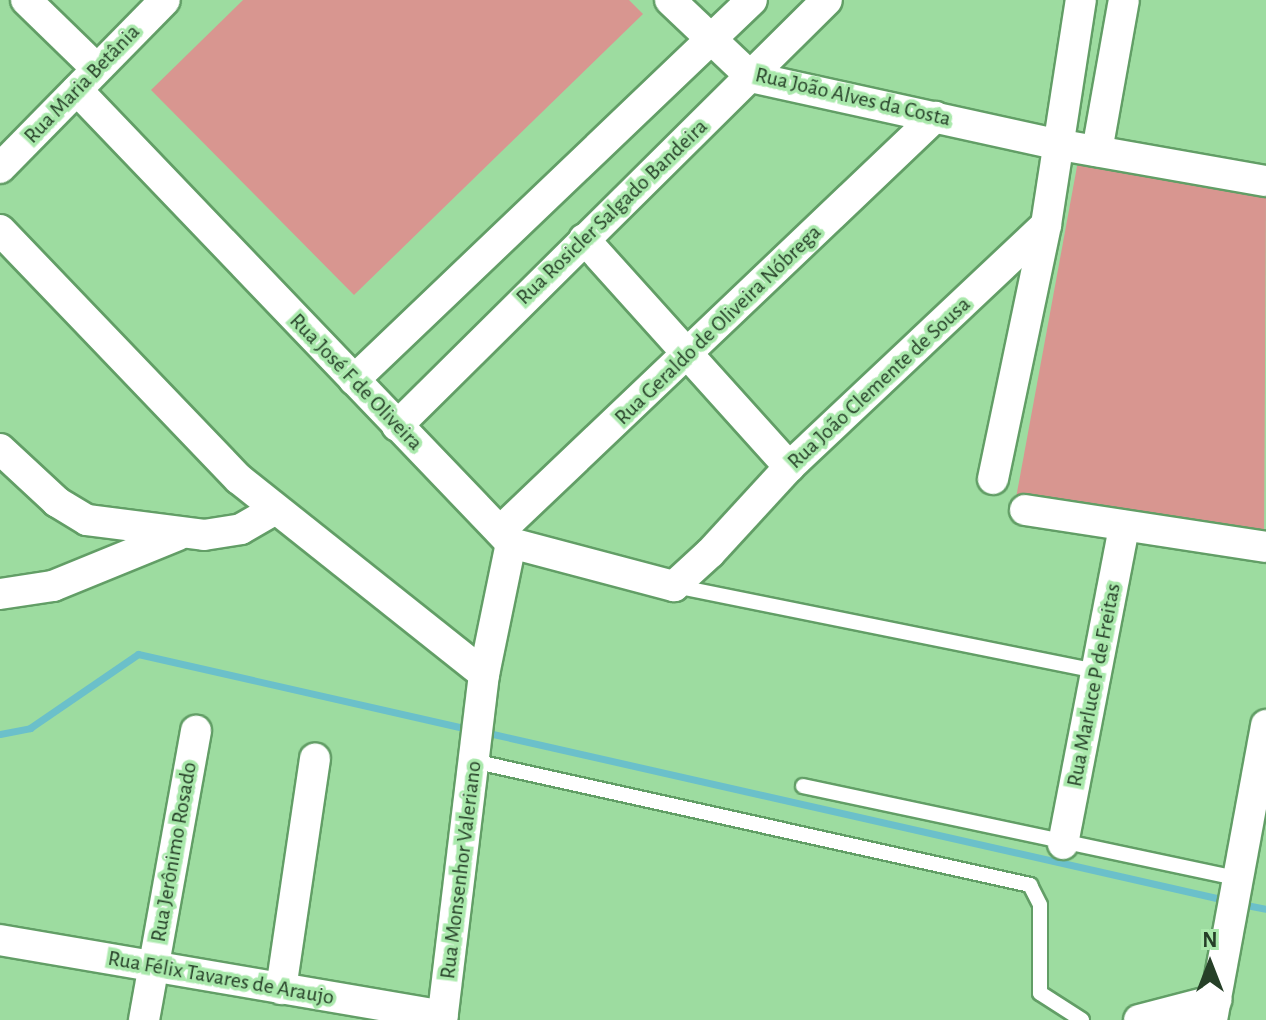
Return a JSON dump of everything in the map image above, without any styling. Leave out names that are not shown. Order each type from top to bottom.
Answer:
[{"type":"street","name":"Rua José F de Oliveira","points":[[26,0],[86,79],[354,380],[506,537]]},
{"type":"street","name":"Rua Maria Betânia","points":[[0,168],[165,0]]},
{"type":"street","name":"Rua João Alves da Costa","points":[[670,0],[711,43],[751,77],[1061,145],[1266,181]]},
{"type":"street","points":[[354,380],[711,43],[752,0]]},
{"type":"street","name":"Rua Rosicler Salgado Bandeira","points":[[397,426],[827,0]]},
{"type":"street","points":[[993,479],[1061,145],[1081,0]]},
{"type":"street","points":[[1097,151],[1124,0]]},
{"type":"street","name":"Rua Geraldo de Oliveira Nóbrega","points":[[506,537],[686,356],[935,117]]},
{"type":"street","name":"Rua João Clemente de Sousa","points":[[674,586],[789,467],[1046,225]]},
{"type":"street","points":[[0,230],[239,479],[484,674],[506,537],[674,586]]},
{"type":"street","points":[[584,239],[789,467]]},
{"type":"street","points":[[0,449],[57,502],[87,520],[178,535],[241,529],[275,509]]},
{"type":"street","points":[[1025,510],[1266,547]]},
{"type":"street","name":"Rua Marluce P de Freitas","points":[[1063,844],[1099,671],[1124,526]]},
{"type":"street","points":[[0,594],[53,586],[178,535]]},
{"type":"street","name":"Rua Monsenhor Valeriano","points":[[443,1018],[484,674]]},
{"type":"street","points":[[1139,1020],[1214,1010],[1266,725]]},
{"type":"street","name":"Rua Jerônimo Rosado","points":[[144,1020],[196,731]]},
{"type":"street","points":[[281,989],[315,758]]},
{"type":"street","name":"Rua Félix Tavares de Araujo","points":[[0,940],[443,1018]]},
{"type":"lane","points":[[674,586],[1099,671]]},
{"type":"lane","points":[[474,756],[1030,885],[1040,905],[1040,993],[1082,1020]]},
{"type":"lane","points":[[803,786],[1063,844],[1237,893]]},
{"type":"shaded area","points":[[243,0],[629,0],[643,14],[354,295],[151,90]]},
{"type":"shaded area","points":[[1078,161],[1266,195],[1264,542],[1016,498]]},
{"type":"waterway","points":[[0,734],[30,728],[138,654],[472,730]]},
{"type":"waterway","points":[[484,732],[1225,900]]},
{"type":"waterway","points":[[1241,904],[1266,909]]}]
